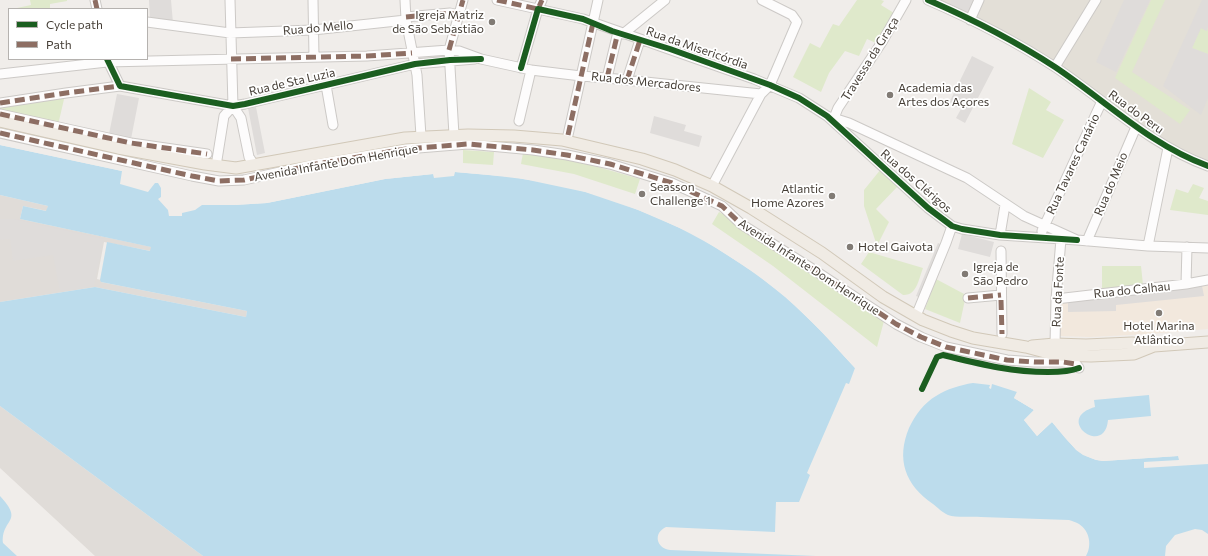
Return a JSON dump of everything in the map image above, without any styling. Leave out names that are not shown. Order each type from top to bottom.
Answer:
[{"type":"main road","name":"Avenida Infante Dom Henrique","points":[[0,121],[120,140],[216,166],[236,168],[421,136],[514,136],[562,140],[607,150],[676,170],[712,186],[822,253],[884,297],[916,316],[951,331],[973,338],[1026,347],[1056,355],[1091,356],[1134,354],[1154,346]]},
{"type":"main road","points":[[1154,346],[1208,342]]},
{"type":"main road","name":"Avenida Infante Dom Henrique","points":[[1026,347],[1055,344],[1086,345],[1132,343],[1154,346]]},
{"type":"street","points":[[230,0],[233,106],[241,118],[249,157],[254,165]]},
{"type":"street","points":[[313,0],[314,57]]},
{"type":"street","points":[[405,0],[406,18],[415,64],[421,136]]},
{"type":"street","points":[[454,135],[450,50],[463,0]]},
{"type":"street","name":"Rua da Misericórdia","points":[[499,0],[583,20],[670,49],[770,85],[799,98],[830,117]]},
{"type":"street","points":[[521,68],[542,0]]},
{"type":"street","points":[[568,134],[598,0]]},
{"type":"street","points":[[608,78],[620,33],[665,0]]},
{"type":"street","points":[[712,186],[761,94],[770,85],[797,22],[792,15],[762,0]]},
{"type":"street","name":"Travessa da Graça","points":[[830,117],[838,108],[882,42],[906,0]]},
{"type":"street","name":"Rua do Peru","points":[[928,0],[1003,36],[1055,67],[1136,127],[1168,148],[1188,159],[1208,166]]},
{"type":"street","points":[[970,20],[979,0]]},
{"type":"street","points":[[1055,67],[1096,0]]},
{"type":"street","name":"Rua do Mello","points":[[148,22],[230,33],[314,30],[450,13],[459,14]]},
{"type":"street","points":[[627,80],[640,40]]},
{"type":"street","points":[[0,74],[107,61],[363,57],[450,50],[460,51],[481,59]]},
{"type":"street","name":"Rua dos Mercadores","points":[[481,59],[531,70],[761,94]]},
{"type":"street","name":"Rua de Sta Luzia","points":[[233,106],[415,64],[450,60],[481,59]]},
{"type":"street","points":[[107,61],[120,86]]},
{"type":"street","points":[[519,121],[531,70]]},
{"type":"street","points":[[326,85],[333,126]]},
{"type":"street","points":[[0,103],[120,86],[233,106]]},
{"type":"street","name":"Rua Tavares Canário","points":[[1039,237],[1102,101]]},
{"type":"street","points":[[216,166],[224,116],[233,106]]},
{"type":"street","name":"Avenida Infante Dom Henrique","points":[[0,114],[96,136],[207,154]]},
{"type":"street","points":[[830,117],[848,123],[967,178],[1005,205],[1024,216],[1077,240],[1148,246],[1208,248]]},
{"type":"street","name":"Rua dos Clérigos","points":[[830,117],[844,132],[928,208],[952,226],[962,229],[1000,234],[1077,240]]},
{"type":"street","points":[[844,132],[844,126],[848,123]]},
{"type":"street","name":"Rua do Meio","points":[[1087,241],[1136,127]]},
{"type":"street","name":"Avenida Infante Dom Henrique","points":[[0,133],[219,181],[244,180],[316,164],[386,152],[468,144],[510,147],[603,162],[672,183],[722,206],[741,224],[896,324],[920,337],[946,346],[998,358],[1034,362],[1063,362],[1076,364],[1079,368]]},
{"type":"street","points":[[1148,246],[1168,148]]},
{"type":"street","points":[[1000,234],[1005,205]]},
{"type":"street","points":[[916,316],[952,226]]},
{"type":"street","name":"Rua da Fonte","points":[[1055,344],[1060,239]]},
{"type":"street","points":[[1186,284],[1187,247]]},
{"type":"street","points":[[1001,251],[1002,334]]},
{"type":"street","name":"Rua do Calhau","points":[[1056,299],[1186,284],[1208,280]]},
{"type":"street","points":[[968,298],[1001,297]]},
{"type":"shaded area","points":[[149,0],[171,0],[173,23],[150,21]]},
{"type":"shaded area","points":[[932,0],[1208,0],[1208,165],[1147,133],[1054,64]]},
{"type":"shaded area","points":[[951,0],[976,0],[969,16],[949,6]]},
{"type":"shaded area","points":[[1124,0],[1150,0],[1116,72],[1096,62]]},
{"type":"shaded area","points":[[1202,0],[1208,0],[1208,27],[1207,31],[1201,28],[1192,48],[1208,54],[1208,98],[1201,115],[1163,86]]},
{"type":"shaded area","points":[[972,56],[994,67],[965,123],[956,118],[961,109],[949,103]]},
{"type":"shaded area","points":[[117,94],[139,98],[131,139],[109,134]]},
{"type":"shaded area","points":[[256,107],[265,153],[257,155],[248,108]]},
{"type":"shaded area","points":[[654,116],[686,125],[684,131],[702,136],[699,147],[650,133]]},
{"type":"shaded area","points":[[0,195],[48,206],[47,211],[23,206],[20,219],[152,247],[151,251],[104,242],[97,279],[101,280],[101,282],[247,311],[246,317],[95,287],[0,302]]},
{"type":"shaded area","points":[[0,219],[14,219],[104,239],[94,286],[60,292],[53,255],[13,261],[10,239],[0,240]]},
{"type":"shaded area","points":[[962,234],[994,242],[990,257],[958,249]]},
{"type":"shaded area","points":[[938,243],[944,246],[921,298],[916,296]]},
{"type":"shaded area","points":[[1207,282],[1208,329],[1090,337],[1058,336],[1059,300]]},
{"type":"shaded area","points":[[1202,286],[1204,296],[1116,305],[1116,311],[1068,312],[1068,301]]},
{"type":"shaded area","points":[[0,406],[203,556],[95,556],[0,468]]},
{"type":"green space","points":[[30,0],[67,0],[50,4],[50,8],[17,8],[31,5]]},
{"type":"green space","points":[[857,0],[884,1],[881,5],[894,13],[876,43],[867,39],[859,56],[845,51],[829,73],[821,92],[793,77],[810,43],[820,48],[833,24],[839,26]]},
{"type":"green space","points":[[1151,0],[1165,0],[1132,72],[1190,110],[1180,124],[1115,78]]},
{"type":"green space","points":[[1208,27],[1208,54],[1192,48],[1201,28],[1206,31]]},
{"type":"green space","points":[[1029,88],[1051,102],[1046,110],[1064,120],[1043,158],[1012,144]]},
{"type":"green space","points":[[65,95],[58,125],[0,113],[0,106]]},
{"type":"green space","points":[[463,150],[494,152],[493,165],[463,163]]},
{"type":"green space","points":[[523,153],[577,161],[640,179],[635,194],[574,174],[521,164]]},
{"type":"green space","points":[[881,169],[898,186],[876,209],[889,222],[877,246],[864,206],[864,190]]},
{"type":"green space","points":[[1193,184],[1204,188],[1199,198],[1208,201],[1208,215],[1170,210],[1176,189],[1188,193]]},
{"type":"green space","points":[[719,212],[741,224],[884,321],[877,347],[773,266],[712,224]]},
{"type":"green space","points":[[869,252],[923,268],[917,286],[914,290],[908,295],[903,295],[861,264]]},
{"type":"green space","points":[[1102,266],[1141,266],[1143,285],[1102,290]]},
{"type":"green space","points":[[936,279],[966,295],[960,323],[925,309]]},
{"type":"water","points":[[0,145],[122,171],[120,184],[148,192],[155,183],[158,183],[161,188],[161,197],[158,199],[168,210],[169,216],[182,216],[182,213],[195,210],[202,205],[267,203],[385,179],[433,174],[434,178],[454,176],[455,172],[554,184],[586,192],[640,210],[691,234],[740,263],[763,279],[795,305],[855,368],[849,384],[846,383],[807,473],[810,475],[799,502],[776,502],[775,532],[666,527],[659,533],[659,543],[665,549],[670,550],[816,556],[203,556],[0,406],[0,302],[95,287],[246,317],[247,311],[101,282],[100,280],[107,242],[150,251],[151,247],[20,219],[23,206],[46,211],[48,206],[0,195]]},
{"type":"water","points":[[973,383],[990,385],[989,388],[991,389],[992,384],[1017,392],[1014,398],[1034,410],[1024,420],[1037,436],[1052,422],[1074,447],[1087,456],[1095,459],[1103,461],[1178,456],[1179,460],[1144,462],[1144,468],[1208,464],[1208,534],[1202,530],[1195,529],[1175,535],[1166,546],[1165,556],[1086,556],[1089,548],[1088,535],[1083,527],[1069,520],[960,517],[951,516],[944,513],[923,497],[910,480],[903,461],[905,439],[914,418],[928,402],[949,389]]},
{"type":"water","points":[[1149,395],[1151,416],[1108,420],[1105,431],[1099,436],[1091,436],[1080,426],[1079,419],[1083,413],[1095,407],[1094,400]]},
{"type":"water","points":[[0,496],[11,511],[10,520],[3,535],[3,543],[17,556],[0,556]]},
{"type":"pier","points":[[0,143],[122,169],[122,171],[0,145]]},
{"type":"pier","points":[[455,170],[514,175],[586,190],[639,208],[697,234],[756,271],[787,296],[823,330],[856,366],[855,368],[822,332],[786,297],[755,273],[696,235],[638,210],[585,192],[514,177],[455,172]]},
{"type":"pier","points":[[433,172],[433,174],[385,179],[267,203],[202,205],[203,203],[266,201],[385,177]]},
{"type":"pier","points":[[1018,390],[1019,392],[1017,397],[1036,409],[1036,411],[1027,420],[1037,433],[1053,420],[1077,448],[1091,456],[1103,459],[1178,454],[1178,456],[1103,461],[1083,455],[1076,450],[1052,422],[1037,436],[1024,420],[1034,410],[1014,398]]},
{"type":"marked path","points":[[95,0],[97,8]]},
{"type":"marked path","points":[[449,50],[463,0]]},
{"type":"marked path","points":[[497,0],[538,9],[542,0]]},
{"type":"marked path","points":[[406,17],[450,13],[459,15]]},
{"type":"marked path","points":[[568,135],[593,23]]},
{"type":"marked path","points":[[607,78],[618,32]]},
{"type":"marked path","points":[[627,80],[640,40]]},
{"type":"marked path","points":[[231,59],[367,56],[412,53]]},
{"type":"marked path","points":[[0,103],[120,86]]},
{"type":"marked path","points":[[0,114],[131,143],[207,154]]},
{"type":"marked path","points":[[0,133],[219,181],[244,180],[316,164],[406,149],[468,144],[533,150],[610,164],[672,183],[722,206],[741,224],[896,324],[921,337],[946,347],[1007,360],[1063,362],[1076,364],[1079,368],[1077,369]]},
{"type":"marked path","points":[[968,298],[1001,295]]},
{"type":"marked path","points":[[1001,300],[1002,334]]},
{"type":"cycle path","points":[[928,0],[1009,39],[1055,67],[1148,134],[1187,157],[1208,166]]},
{"type":"cycle path","points":[[521,68],[538,9],[583,19],[612,31],[670,49],[770,85],[799,98],[827,116],[928,208],[952,226],[1000,235],[1077,240]]},
{"type":"cycle path","points":[[107,60],[120,86],[233,106],[415,64],[450,60],[481,59]]},
{"type":"cycle path","points":[[922,389],[937,357],[943,355],[1021,371],[1060,372],[1079,368]]},
{"type":"place","name":"Igreja Matriz de São Sebastião","points":[[492,22]]},
{"type":"place","name":"Academia das Artes dos Açores","points":[[890,95]]},
{"type":"place","name":"Seasson Challenge 1","points":[[642,194]]},
{"type":"place","name":"Atlantic Home Azores","points":[[832,196]]},
{"type":"place","name":"Hotel Gaivota","points":[[850,247]]},
{"type":"place","name":"Igreja de São Pedro","points":[[965,274]]},
{"type":"place","name":"Hotel Marina Atlântico","points":[[1159,313]]}]
